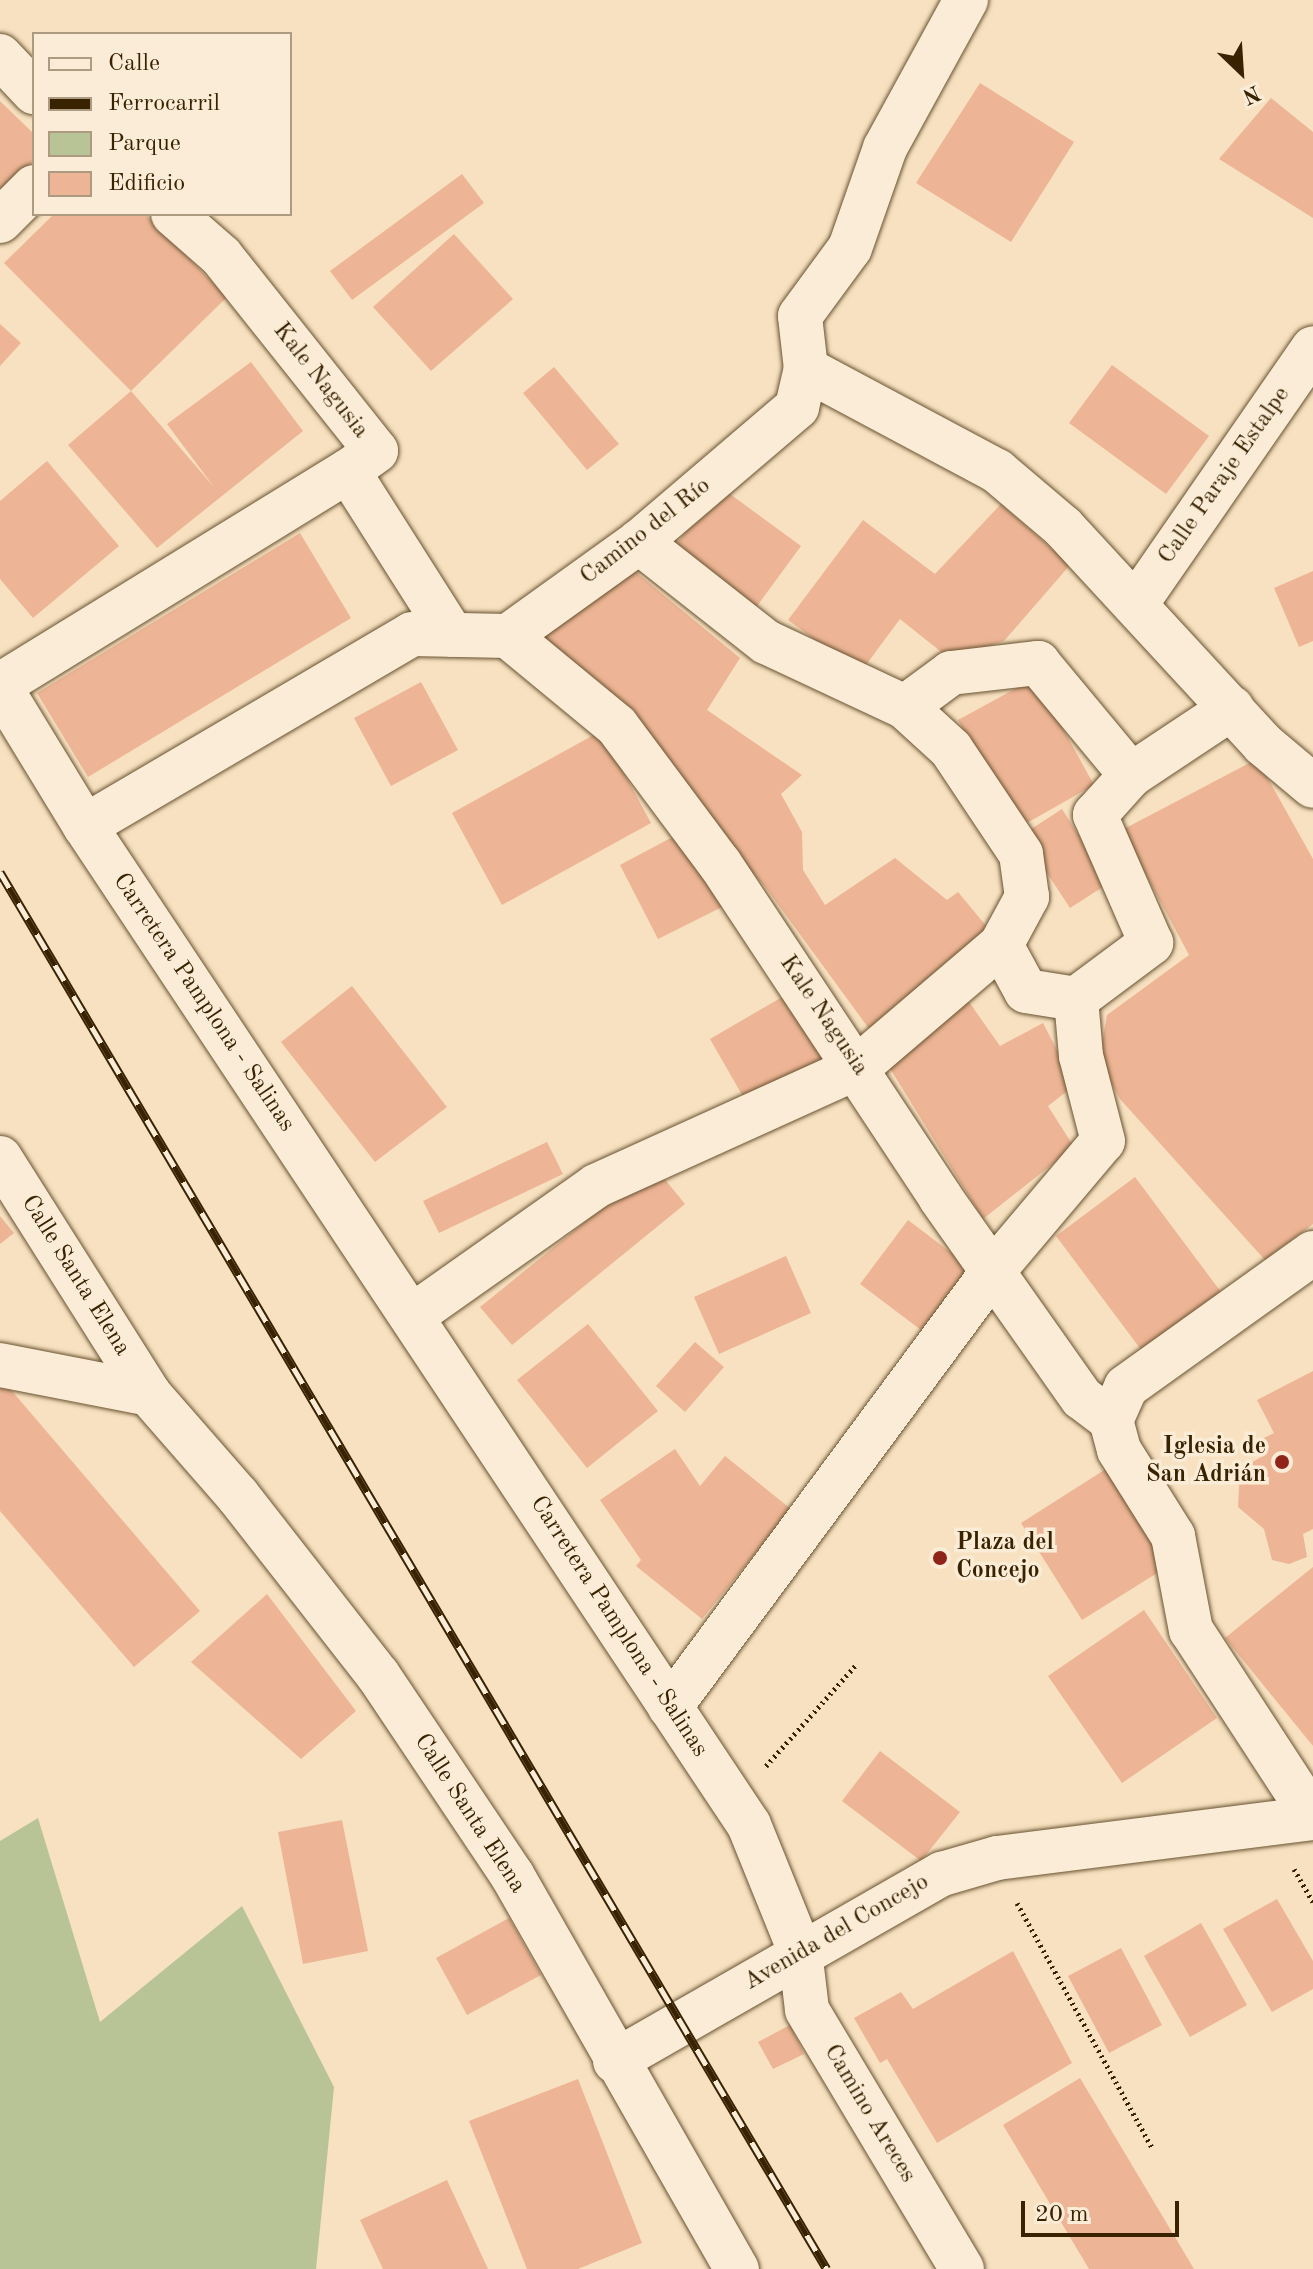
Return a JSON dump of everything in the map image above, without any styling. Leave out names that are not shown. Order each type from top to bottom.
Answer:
[{"type":"street","name":"Camino del Río","points":[[508,636],[639,542],[797,407],[806,369],[800,316],[850,248],[885,148],[966,0]]},
{"type":"street","points":[[0,56],[32,90]]},
{"type":"street","points":[[0,221],[32,189]]},
{"type":"street","name":"Kale Nagusia","points":[[175,216],[221,256],[376,451],[348,471],[452,635]]},
{"type":"street","name":"Calle Paraje Estalpe","points":[[1136,604],[1313,348]]},
{"type":"street","points":[[806,369],[997,471],[1063,527],[1263,744],[1313,786]]},
{"type":"street","name":"Carretera Pamplona - Salinas","points":[[348,471],[0,686],[85,826],[749,1825],[800,1951]]},
{"type":"street","points":[[412,1316],[596,1186],[858,1067],[1001,945],[1027,897],[1021,854],[951,749],[905,707],[766,642],[639,542]]},
{"type":"street","points":[[85,826],[412,634],[508,636]]},
{"type":"street","name":"Kale Nagusia","points":[[508,636],[617,726],[720,864],[858,1067],[940,1197],[1082,1398],[1111,1420]]},
{"type":"street","points":[[905,707],[951,673],[1038,663],[1131,775]]},
{"type":"street","points":[[1001,945],[1026,991],[1076,999],[1151,943],[1095,815],[1131,775],[1232,708]]},
{"type":"street","points":[[670,1707],[993,1271],[1103,1141],[1081,1056],[1076,999]]},
{"type":"street","name":"Calle Santa Elena","points":[[0,1158],[149,1394],[238,1496],[378,1675],[512,1875],[615,2061],[737,2269]]},
{"type":"street","points":[[1313,1253],[1126,1387],[1111,1420],[1119,1450],[1173,1536],[1191,1630],[1313,1818]]},
{"type":"street","name":"Calle Santa Elena","points":[[0,1365],[149,1394]]},
{"type":"street","name":"Avenida del Concejo","points":[[615,2061],[913,1887],[997,1858],[1313,1818]]},
{"type":"street","name":"Camino Areces","points":[[800,1951],[807,2010],[962,2269]]},
{"type":"path","points":[[734,1803],[856,1665]]},
{"type":"path","points":[[997,1858],[1026,1923],[1153,2149]]},
{"type":"green space","points":[[38,1818],[100,2022],[242,1906],[334,2087],[316,2269],[0,2269],[0,1841]]},
{"type":"building","points":[[980,83],[1074,142],[1011,242],[916,183]]},
{"type":"building","points":[[1271,98],[1313,132],[1313,218],[1219,159]]},
{"type":"building","points":[[0,101],[32,132],[32,162],[0,195]]},
{"type":"building","points":[[462,174],[484,203],[352,300],[330,271]]},
{"type":"building","points":[[52,216],[147,216],[227,297],[131,391],[4,263]]},
{"type":"building","points":[[454,234],[513,299],[431,371],[373,307]]},
{"type":"building","points":[[0,324],[21,343],[0,366]]},
{"type":"building","points":[[251,362],[303,431],[157,548],[68,445],[131,391],[214,487],[167,424]]},
{"type":"building","points":[[1112,365],[1209,436],[1166,494],[1069,423]]},
{"type":"building","points":[[554,367],[619,444],[587,470],[523,393]]},
{"type":"building","points":[[47,461],[119,546],[33,618],[0,579],[0,501]]},
{"type":"building","points":[[719,486],[801,546],[752,613],[670,553]]},
{"type":"building","points":[[1001,504],[1070,565],[1004,641],[950,659],[900,619],[860,673],[788,620],[863,520],[935,574]]},
{"type":"building","points":[[300,533],[351,618],[88,777],[37,693]]},
{"type":"building","points":[[626,564],[740,658],[707,710],[802,775],[781,794],[802,832],[803,870],[825,905],[895,858],[947,900],[958,892],[992,933],[878,1041],[766,888],[540,635]]},
{"type":"building","points":[[1313,571],[1313,641],[1299,647],[1274,588]]},
{"type":"building","points":[[1035,678],[1094,785],[1018,828],[958,720]]},
{"type":"building","points":[[421,682],[458,750],[391,786],[354,718]]},
{"type":"building","points":[[601,731],[651,823],[502,905],[452,813]]},
{"type":"building","points":[[1257,759],[1313,859],[1313,1224],[1265,1260],[1120,1099],[1099,1061],[1107,1015],[1189,955],[1122,830]]},
{"type":"building","points":[[1062,809],[1109,883],[1070,908],[1022,835]]},
{"type":"building","points":[[682,832],[730,903],[658,939],[620,865]]},
{"type":"building","points":[[352,986],[447,1107],[375,1162],[281,1042]]},
{"type":"building","points":[[962,992],[1000,1046],[1043,1023],[1075,1085],[1048,1106],[1074,1147],[983,1219],[886,1062]]},
{"type":"building","points":[[789,993],[829,1061],[749,1107],[710,1039]]},
{"type":"building","points":[[547,1142],[563,1174],[439,1233],[423,1201]]},
{"type":"building","points":[[654,1166],[685,1204],[512,1345],[480,1307]]},
{"type":"building","points":[[1135,1177],[1224,1296],[1145,1355],[1056,1236]]},
{"type":"building","points":[[0,1216],[14,1233],[0,1244]]},
{"type":"building","points":[[908,1220],[974,1270],[925,1333],[860,1284]]},
{"type":"building","points":[[786,1256],[811,1313],[719,1354],[694,1297]]},
{"type":"building","points":[[588,1324],[658,1411],[587,1468],[517,1380]]},
{"type":"building","points":[[695,1342],[724,1367],[685,1412],[656,1386]]},
{"type":"building","name":"Iglesia de San Adrián","points":[[1313,1371],[1313,1529],[1303,1534],[1307,1557],[1289,1564],[1272,1560],[1264,1529],[1238,1507],[1240,1469],[1263,1456],[1256,1442],[1274,1433],[1257,1400]]},
{"type":"building","points":[[6,1384],[200,1611],[134,1667],[0,1511],[0,1389]]},
{"type":"building","points":[[675,1449],[700,1486],[725,1456],[791,1509],[702,1619],[636,1566],[641,1560],[600,1500]]},
{"type":"building","points":[[1109,1467],[1170,1565],[1082,1620],[1021,1523]]},
{"type":"building","points":[[1313,1567],[1313,1746],[1225,1638]]},
{"type":"building","points":[[267,1594],[356,1711],[301,1759],[191,1662]]},
{"type":"building","points":[[1144,1610],[1217,1718],[1122,1783],[1048,1676]]},
{"type":"building","points":[[880,1751],[960,1812],[921,1861],[842,1801]]},
{"type":"building","points":[[342,1820],[368,1951],[303,1964],[278,1832]]},
{"type":"building","points":[[1277,1899],[1313,1961],[1313,1989],[1272,2012],[1223,1929]]},
{"type":"building","points":[[509,1918],[541,1975],[467,2015],[436,1958]]},
{"type":"building","points":[[1201,1923],[1247,2005],[1190,2037],[1144,1956]]},
{"type":"building","points":[[1121,1948],[1162,2025],[1109,2053],[1068,1976]]},
{"type":"building","points":[[1013,1951],[1072,2063],[937,2143],[887,2059],[880,2063],[854,2018],[901,1992],[913,2009]]},
{"type":"building","points":[[790,2025],[804,2054],[773,2069],[758,2042]]},
{"type":"building","points":[[1080,2078],[1194,2269],[1089,2269],[1003,2125]]},
{"type":"building","points":[[578,2079],[642,2243],[578,2269],[527,2269],[469,2121]]},
{"type":"building","points":[[447,2180],[488,2269],[383,2269],[360,2220]]},
{"type":"railway","points":[[0,872],[827,2269]]},
{"type":"place","name":"Iglesia de San Adrián","points":[[1282,1462]]},
{"type":"place","name":"Plaza del Concejo","points":[[940,1558]]}]
